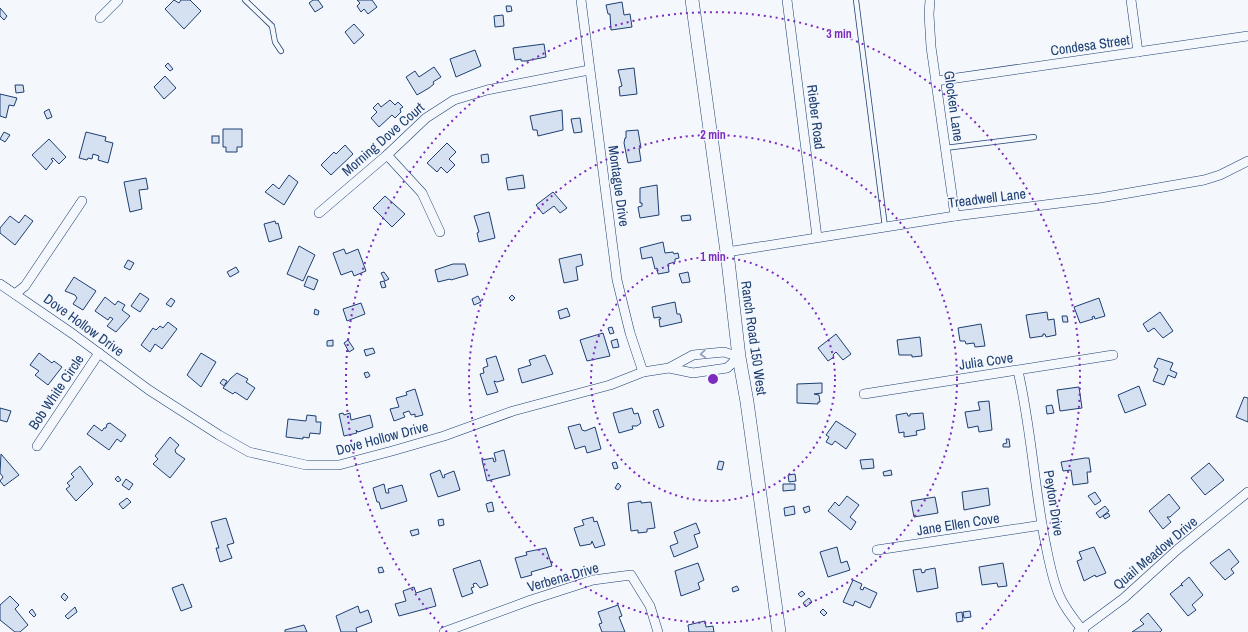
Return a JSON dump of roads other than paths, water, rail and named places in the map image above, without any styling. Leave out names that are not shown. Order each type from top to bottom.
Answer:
[{"type":"main road","name":"Ranch Road 150 West","points":[[692,0],[727,252],[739,357],[747,402],[780,632]]},
{"type":"street","points":[[100,18],[118,0]]},
{"type":"street","name":"Montague Drive","points":[[581,0],[617,280],[630,333],[642,372]]},
{"type":"street","name":"Rieber Road","points":[[787,0],[818,237]]},
{"type":"street","name":"Glocken Lane","points":[[930,0],[929,14],[936,81],[955,216]]},
{"type":"street","points":[[1131,0],[1138,52]]},
{"type":"street","name":"Condesa Street","points":[[936,81],[1248,36]]},
{"type":"street","name":"Morning Dove Court","points":[[319,213],[387,155],[426,118],[454,100],[487,90],[589,70]]},
{"type":"street","points":[[387,155],[422,193],[440,232]]},
{"type":"street","name":"Treadwell Lane","points":[[727,252],[955,216],[1100,198],[1204,180],[1220,175],[1248,161]]},
{"type":"street","points":[[15,294],[25,286],[82,201]]},
{"type":"street","name":"Dove Hollow Drive","points":[[0,284],[149,390],[219,435],[249,452],[306,465],[339,465],[392,451],[444,436],[513,411],[610,385],[642,372],[669,368],[693,373],[727,368],[739,357],[724,352],[693,354],[669,368]]},
{"type":"street","name":"Bob White Circle","points":[[37,446],[99,353]]},
{"type":"street","name":"Julia Cove","points":[[864,394],[1113,355]]},
{"type":"street","name":"Peyton Drive","points":[[1018,371],[1024,396],[1042,525],[1052,576],[1059,596],[1081,631]]},
{"type":"street","name":"Quail Meadow Drive","points":[[1081,631],[1124,598],[1248,492]]},
{"type":"street","name":"Jane Ellen Cove","points":[[877,550],[1042,525]]},
{"type":"street","name":"Verbena Drive","points":[[444,632],[531,600],[593,580],[631,575],[650,606],[658,632]]},
{"type":"lane","points":[[245,0],[272,26],[275,42],[281,51]]},
{"type":"lane","points":[[856,0],[886,227]]},
{"type":"lane","points":[[945,148],[1034,137]]}]
